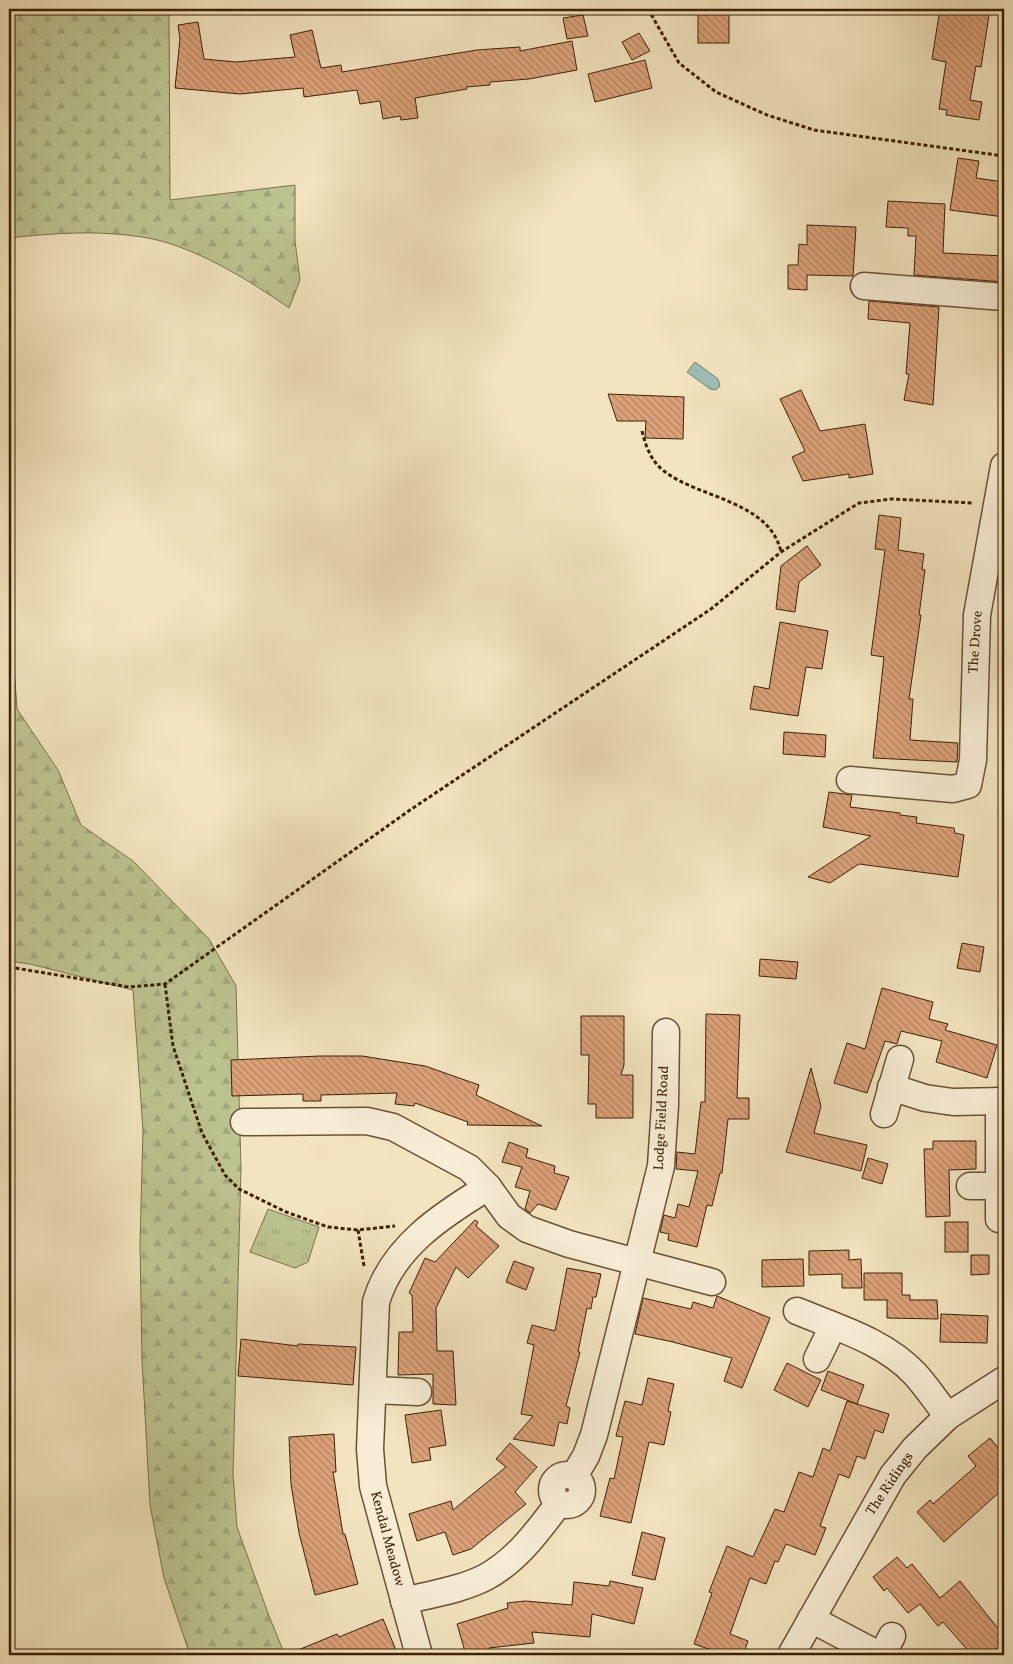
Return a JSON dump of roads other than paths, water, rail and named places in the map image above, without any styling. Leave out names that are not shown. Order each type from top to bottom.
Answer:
[{"type":"street","points":[[864,286],[1004,297]]},
{"type":"street","name":"The Drove","points":[[850,780],[953,789],[968,784],[973,760],[977,615],[1000,505],[1004,466]]},
{"type":"street","name":"Lodge Field Road","points":[[404,1601],[446,1591],[486,1577],[507,1563],[525,1547],[559,1503],[552,1493],[554,1482],[563,1474],[574,1476],[586,1456],[594,1435],[661,1166],[665,1105],[666,1032]]},
{"type":"street","points":[[884,1114],[900,1059]]},
{"type":"street","points":[[891,1088],[925,1098],[953,1102],[1002,1101],[999,1219]]},
{"type":"street","points":[[244,1122],[367,1121],[393,1127],[469,1168],[488,1186],[509,1216],[527,1229],[568,1244],[712,1282]]},
{"type":"street","name":"Kendal Meadow","points":[[419,1655],[373,1486],[370,1450],[376,1302],[398,1259],[415,1238],[438,1219],[488,1186]]},
{"type":"street","points":[[970,1186],[999,1186]]},
{"type":"street","points":[[797,1311],[868,1340],[895,1357],[915,1374],[948,1416]]},
{"type":"street","points":[[817,1359],[833,1326]]},
{"type":"street","name":"The Ridings","points":[[791,1655],[893,1475],[915,1448],[948,1416],[1004,1380]]},
{"type":"street","points":[[373,1390],[418,1392]]},
{"type":"street","points":[[811,1619],[884,1649]]},
{"type":"water","points":[[695,362],[718,379],[720,386],[716,390],[710,389],[687,372]]}]
